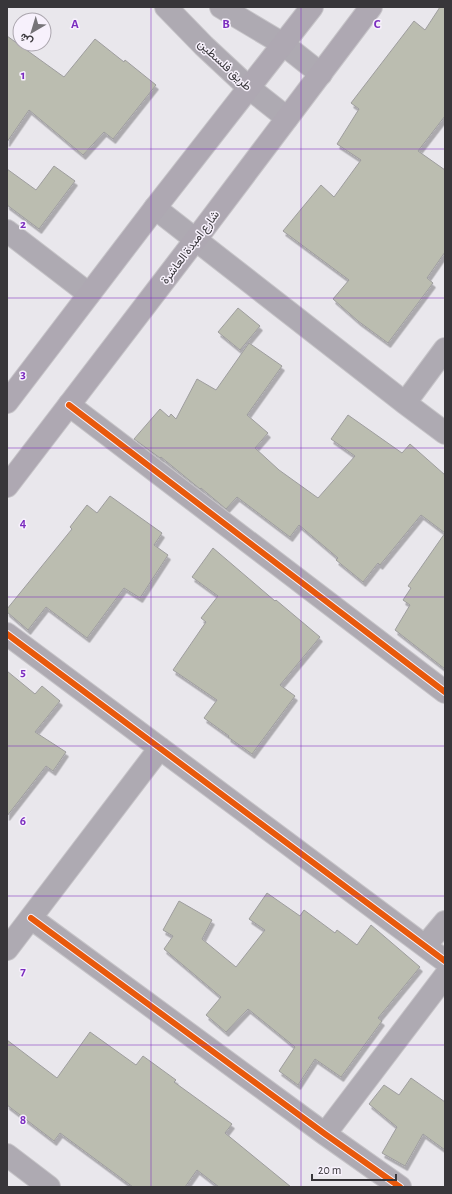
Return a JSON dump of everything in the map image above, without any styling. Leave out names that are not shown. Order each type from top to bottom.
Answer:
[{"type":"main road","points":[[7,402],[155,208],[312,7]]},
{"type":"main road","name":"شارع امبدة العاشرة","points":[[7,486],[371,7]]},
{"type":"street","name":"طريق فلسطين","points":[[166,7],[204,46],[249,88],[287,118]]},
{"type":"street","points":[[221,7],[283,44],[321,74]]},
{"type":"street","points":[[155,208],[445,433]]},
{"type":"street","points":[[7,231],[89,294]]},
{"type":"street","points":[[405,403],[445,349]]},
{"type":"street","points":[[69,405],[445,692]]},
{"type":"street","points":[[7,634],[445,961]]},
{"type":"street","points":[[7,949],[160,748]]},
{"type":"street","points":[[31,918],[324,1134],[400,1187]]},
{"type":"street","points":[[425,946],[445,922]]},
{"type":"street","points":[[324,1134],[445,976]]},
{"type":"street","points":[[7,1155],[49,1187]]},
{"type":"building","points":[[440,7],[445,7],[445,116],[418,151],[445,170],[445,252],[427,278],[433,283],[388,343],[358,321],[333,299],[349,280],[283,231],[321,185],[334,197],[361,160],[337,144],[359,109],[351,103],[414,21],[425,30]]},
{"type":"building","points":[[7,36],[12,40],[12,52],[29,52],[64,77],[95,39],[124,62],[125,60],[156,85],[113,139],[104,132],[83,155],[29,110],[7,142]]},
{"type":"building","points":[[54,166],[75,181],[39,229],[7,205],[7,169],[36,190]]},
{"type":"building","points":[[238,308],[260,326],[240,350],[218,332]]},
{"type":"building","points":[[249,343],[282,366],[247,415],[268,433],[255,448],[279,470],[318,498],[355,456],[331,439],[348,415],[402,453],[410,444],[445,475],[445,533],[421,515],[380,565],[378,563],[363,582],[336,560],[338,558],[299,525],[290,537],[237,497],[226,509],[161,457],[160,458],[134,439],[160,409],[169,417],[171,414],[176,419],[197,379],[216,390]]},
{"type":"building","points":[[110,496],[162,533],[154,545],[168,555],[140,598],[124,588],[87,638],[46,607],[28,630],[7,612],[7,609],[72,529],[70,527],[87,505],[97,513]]},
{"type":"building","points":[[445,533],[445,669],[395,630],[410,605],[403,600],[411,588],[408,586]]},
{"type":"building","points":[[213,548],[320,637],[280,685],[295,696],[252,754],[204,718],[217,700],[173,670],[206,622],[201,618],[218,596],[192,577]]},
{"type":"building","points":[[7,671],[35,694],[42,686],[60,701],[35,732],[66,752],[53,771],[46,766],[7,816]]},
{"type":"building","points":[[267,893],[300,916],[304,910],[335,933],[337,930],[357,945],[371,925],[420,967],[378,1018],[382,1021],[341,1077],[315,1059],[298,1085],[279,1071],[295,1047],[248,1009],[226,1032],[206,1015],[221,997],[164,949],[173,936],[163,930],[179,901],[212,920],[202,939],[236,967],[265,930],[249,919]]},
{"type":"building","points":[[90,1032],[136,1065],[143,1056],[176,1080],[174,1082],[232,1124],[225,1133],[291,1187],[219,1187],[197,1170],[185,1187],[133,1187],[60,1133],[54,1141],[7,1105],[7,1040],[57,1078]]},
{"type":"building","points":[[411,1078],[445,1102],[445,1150],[423,1134],[405,1166],[382,1153],[397,1127],[369,1104],[384,1085],[399,1095]]},
{"type":"cycle path","points":[[69,405],[445,692]]},
{"type":"cycle path","points":[[7,634],[445,961]]},
{"type":"cycle path","points":[[31,918],[325,1134],[400,1187]]}]
